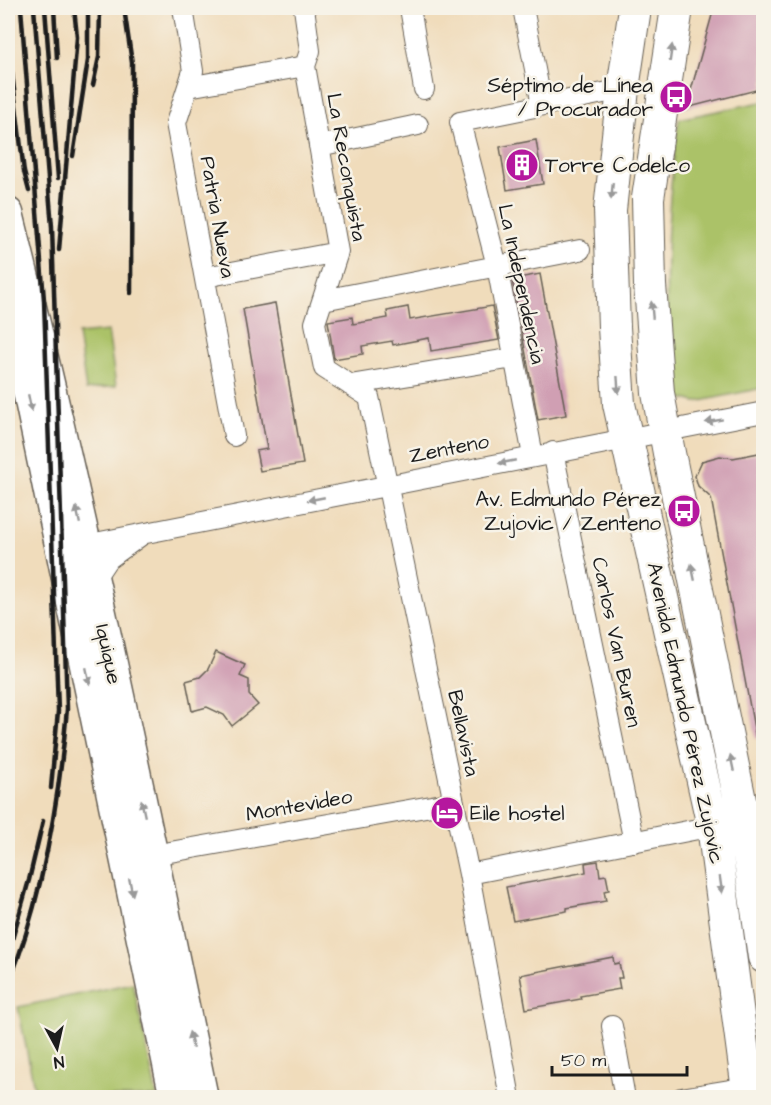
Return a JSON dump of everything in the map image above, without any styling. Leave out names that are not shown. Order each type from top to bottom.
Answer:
[{"type":"highway","name":"Avenida Edmundo Pérez Zujovic","points":[[635,8],[623,89],[610,210],[619,404],[713,826],[753,1087]]},
{"type":"highway","name":"Avenida Edmundo Pérez Zujovic","points":[[677,8],[648,198],[650,285],[658,393],[744,820],[764,957]]},
{"type":"main road","name":"Iquique","points":[[8,213],[42,349],[153,855],[203,1098]]},
{"type":"main road","name":"Iquique","points":[[8,305],[79,633],[175,1098]]},
{"type":"main road","points":[[8,305],[17,311],[32,328],[42,349]]},
{"type":"main road","points":[[79,633],[84,598],[93,581]]},
{"type":"street","name":"Patria Nueva","points":[[183,8],[193,71],[177,123],[234,436]]},
{"type":"street","name":"La Reconquista","points":[[304,8],[310,51],[305,66],[338,252],[315,323],[324,368],[369,398],[388,485]]},
{"type":"street","points":[[410,8],[424,89]]},
{"type":"street","points":[[522,8],[542,105],[623,89]]},
{"type":"street","points":[[188,87],[305,66]]},
{"type":"street","name":"La Independencia","points":[[533,456],[497,266],[460,122],[542,105]]},
{"type":"street","points":[[319,146],[418,125]]},
{"type":"street","points":[[322,300],[580,250]]},
{"type":"street","points":[[205,277],[338,252]]},
{"type":"street","points":[[350,385],[514,358]]},
{"type":"street","name":"Zenteno","points":[[85,545],[764,412]]},
{"type":"street","name":"Carlos Van Buren","points":[[553,452],[634,842]]},
{"type":"street","name":"Bellavista","points":[[388,485],[469,874],[510,1098]]},
{"type":"street","name":"Zenteno","points":[[93,581],[107,560],[145,533]]},
{"type":"street","name":"Montevideo","points":[[153,855],[454,802]]},
{"type":"street","points":[[469,874],[713,826]]},
{"type":"street","points":[[612,1026],[626,1098]]},
{"type":"street","points":[[681,1098],[753,1087]]},
{"type":"green space","points":[[761,102],[764,104],[763,388],[696,402],[681,398],[676,389],[672,380],[667,349],[668,218],[679,119]]},
{"type":"green space","points":[[108,331],[116,386],[86,390],[78,334]]},
{"type":"green space","points":[[133,983],[157,1097],[36,1097],[18,1007]]},
{"type":"building","points":[[714,8],[764,8],[764,88],[686,108]]},
{"type":"building","name":"Torre Codelco","points":[[536,140],[543,184],[507,190],[500,147]]},
{"type":"building","points":[[540,274],[566,415],[538,420],[512,279]]},
{"type":"building","points":[[275,303],[303,464],[260,471],[256,451],[267,449],[243,309]]},
{"type":"building","points":[[492,306],[499,340],[431,351],[429,338],[393,345],[392,341],[362,346],[363,354],[334,359],[328,321],[352,317],[353,324],[388,318],[387,311],[408,307],[410,320]]},
{"type":"building","points":[[764,452],[764,738],[756,739],[711,498],[698,486],[695,476],[702,461],[720,456],[733,458]]},
{"type":"building","points":[[216,652],[245,665],[240,676],[249,680],[249,695],[258,705],[232,726],[224,715],[207,707],[192,711],[186,681],[200,677],[208,669]]},
{"type":"building","points":[[598,861],[600,876],[606,875],[609,890],[604,891],[606,901],[513,921],[506,887],[586,872],[585,863]]},
{"type":"building","points":[[613,957],[614,964],[619,963],[622,978],[618,978],[620,989],[526,1009],[520,975]]},
{"type":"railway","points":[[21,8],[44,300],[58,711],[51,788]]},
{"type":"railway","points":[[8,985],[31,918],[48,849],[67,709],[52,227],[34,8]]},
{"type":"railway","points":[[45,8],[58,178]]},
{"type":"railway","points":[[54,8],[57,58]]},
{"type":"railway","points":[[59,250],[77,37],[74,8]]},
{"type":"railway","points":[[73,156],[88,60],[88,8]]},
{"type":"railway","points":[[93,85],[99,57],[100,8]]},
{"type":"railway","points":[[124,8],[132,63],[131,293]]},
{"type":"railway","points":[[8,40],[24,172],[29,191]]},
{"type":"railway","points":[[8,954],[43,821]]},
{"type":"place","name":"Séptimo de Línea / Procurador","points":[[676,97]]},
{"type":"place","name":"Torre Codelco","points":[[522,165]]},
{"type":"place","name":"Av. Edmundo Pérez Zujovic / Zenteno","points":[[684,511]]},
{"type":"place","name":"Eile hostel","points":[[447,813]]}]
